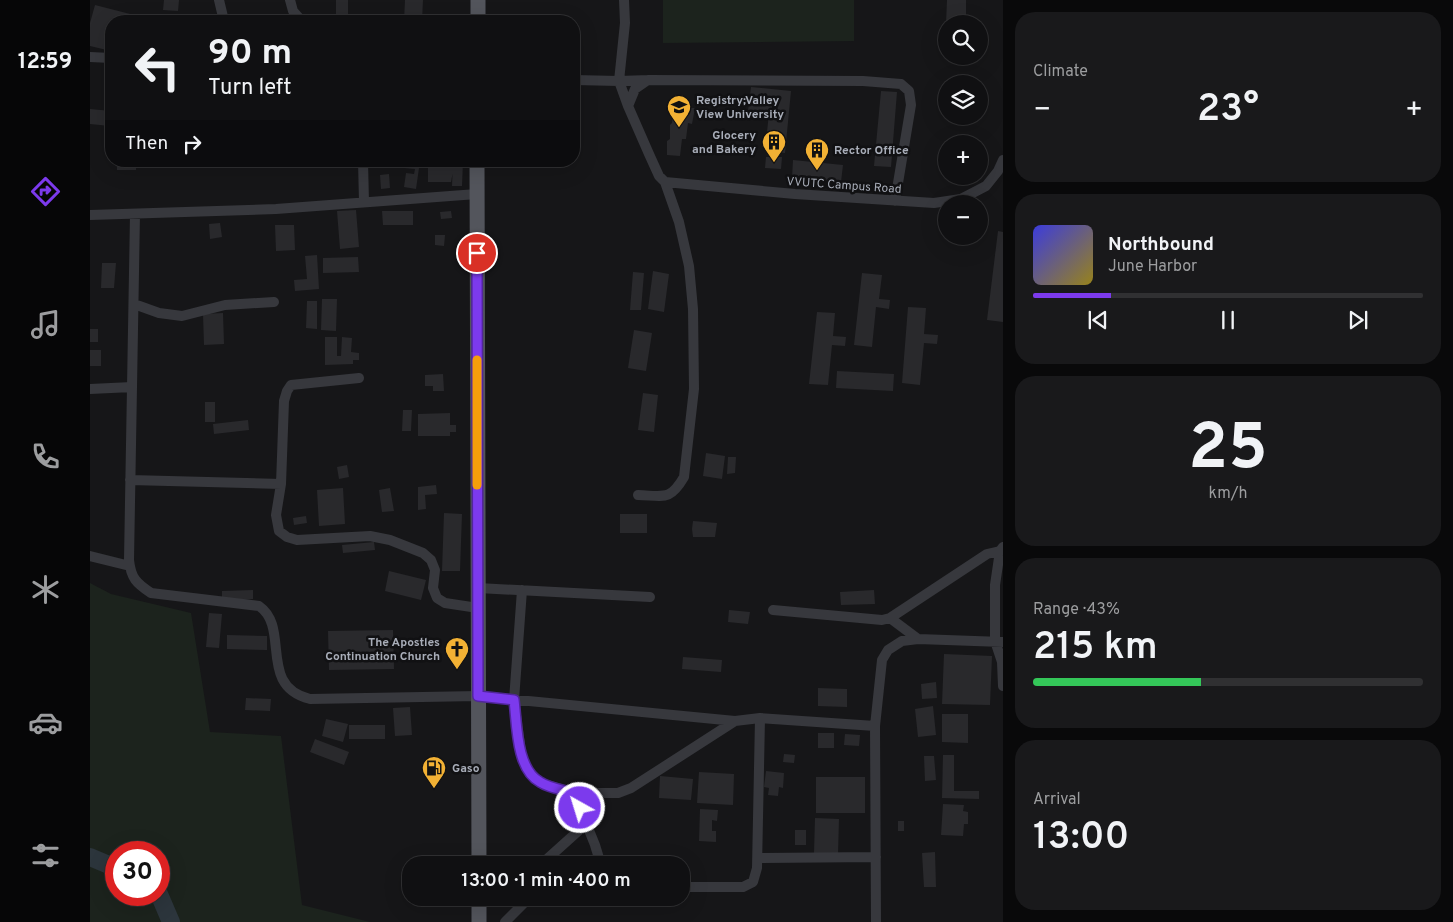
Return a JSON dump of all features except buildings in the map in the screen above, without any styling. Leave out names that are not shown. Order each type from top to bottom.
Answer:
[{"type":"main road","points":[[478,0],[478,15]]},
{"type":"main road","points":[[477,167],[479,856]]},
{"type":"main road","points":[[479,906],[479,922]]},
{"type":"street","points":[[219,0],[223,15]]},
{"type":"street","points":[[290,0],[293,11],[297,15]]},
{"type":"street","points":[[624,0],[625,23],[619,81],[659,176],[665,182],[679,222],[689,266],[693,309],[694,389],[684,477],[677,489],[667,496],[638,495]]},
{"type":"street","points":[[90,57],[105,58]]},
{"type":"street","points":[[580,80],[863,81],[901,84],[909,91],[911,105],[895,201]]},
{"type":"street","points":[[628,106],[635,89],[649,80]]},
{"type":"street","name":"VVUTC Campus Road","points":[[665,182],[934,203],[961,199],[986,186],[998,172],[1003,160]]},
{"type":"street","points":[[363,167],[364,202]]},
{"type":"street","points":[[90,215],[276,209],[476,194]]},
{"type":"street","points":[[135,214],[130,480],[131,574],[140,586],[151,594],[259,606],[266,611],[271,621],[280,675],[290,690],[299,697],[310,699],[478,696],[735,721],[760,718],[875,726]]},
{"type":"street","points":[[134,304],[159,313],[182,316],[225,305],[274,302]]},
{"type":"street","points":[[359,378],[292,385],[287,391],[284,401],[282,484],[276,515],[278,530],[297,540],[370,536],[390,540],[423,553],[431,560],[435,570],[433,588],[436,598],[445,603],[478,608]]},
{"type":"street","points":[[90,388],[132,387]]},
{"type":"street","points":[[130,480],[282,484]]},
{"type":"street","points":[[773,610],[882,620],[890,618],[987,554],[1002,549],[995,585],[1003,686]]},
{"type":"street","points":[[90,556],[130,566]]},
{"type":"street","points":[[478,588],[650,597]]},
{"type":"street","points":[[522,590],[514,700],[522,760],[531,776],[541,783],[574,793],[618,793],[631,788],[735,721]]},
{"type":"street","points":[[890,618],[918,639]]},
{"type":"street","points":[[876,922],[875,726],[882,660],[888,650],[902,642],[918,639],[999,642]]},
{"type":"street","points":[[690,887],[743,887],[753,882],[758,858],[760,718]]},
{"type":"street","points":[[574,793],[598,856]]},
{"type":"street","points":[[550,856],[586,824]]},
{"type":"street","points":[[758,858],[876,857]]},
{"type":"street","points":[[505,922],[521,906]]},
{"type":"shaded area","points":[[663,0],[854,0],[854,41],[663,43]]},
{"type":"shaded area","points":[[90,583],[111,594],[191,613],[210,732],[281,736],[302,905],[370,922],[90,922]]},
{"type":"waterway","points":[[90,857],[105,863]]},
{"type":"waterway","points":[[164,906],[171,922]]},
{"type":"slow traffic","points":[[477,360],[477,485]]},
{"type":"place","name":"Registry;Valley View University","points":[[679,128]]},
{"type":"place","name":"Glocery and Bakery","points":[[774,163]]},
{"type":"place","name":"Rector Office","points":[[817,171]]},
{"type":"place","name":"The Apostles Continuation Church","points":[[457,670]]},
{"type":"place","name":"Gaso","points":[[434,789]]},
{"type":"route","points":[[477,253],[478,696],[514,700],[522,760],[531,776],[541,783],[574,793],[580,808]]}]
